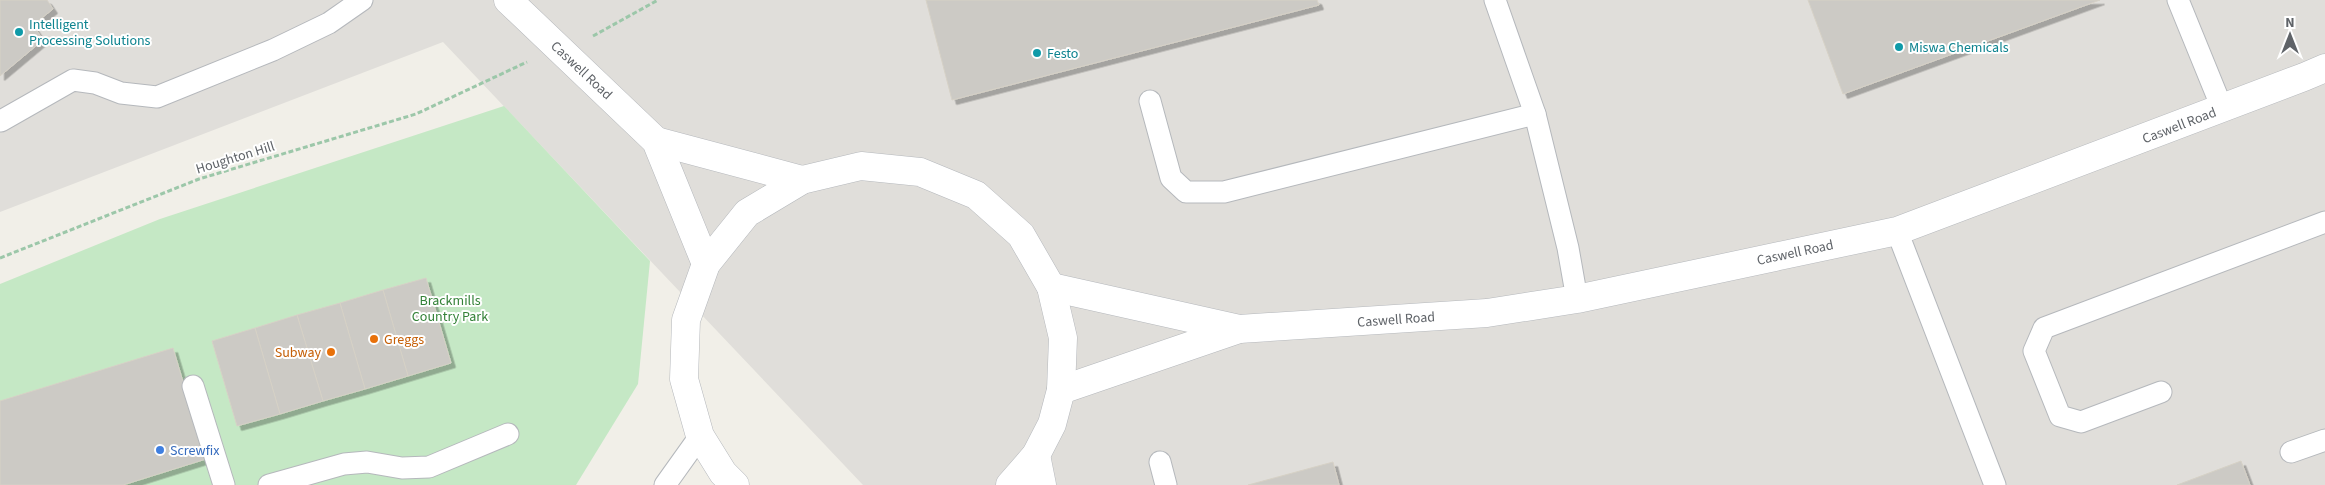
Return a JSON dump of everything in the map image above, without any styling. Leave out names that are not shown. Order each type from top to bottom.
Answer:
[{"type":"street","name":"Caswell Road","points":[[508,0],[656,140],[706,264]]},
{"type":"street","name":"Caswell Road","points":[[1061,390],[1240,329],[1487,313],[1577,298],[1897,231],[2325,68]]},
{"type":"street","name":"Caswell Road","points":[[656,140],[802,180]]},
{"type":"street","points":[[734,485],[723,473],[700,436],[684,379],[686,320],[706,264],[747,213],[802,180],[861,166],[920,172],[976,195],[1021,235],[1051,286],[1063,338],[1061,390],[1052,424],[1036,455],[1010,485]]},
{"type":"street","name":"Caswell Road","points":[[1051,286],[1240,329]]},
{"type":"street","points":[[1036,455],[1042,485]]},
{"type":"lane","points":[[1,121],[73,80],[95,83],[121,93],[157,97],[273,50],[329,23],[362,0]]},
{"type":"lane","points":[[1495,0],[1535,114],[1568,248],[1577,298]]},
{"type":"lane","points":[[2178,0],[2222,108]]},
{"type":"lane","points":[[1150,101],[1171,178],[1186,192],[1224,192],[1535,114]]},
{"type":"lane","points":[[2161,392],[2081,422],[2060,416],[2034,351],[2044,328],[2325,222]]},
{"type":"lane","points":[[1897,231],[1995,485]]},
{"type":"lane","points":[[193,386],[224,485]]},
{"type":"lane","points":[[268,485],[344,464],[367,462],[402,468],[429,467],[508,434]]},
{"type":"lane","points":[[665,485],[700,436]]},
{"type":"lane","points":[[2290,452],[2325,440]]},
{"type":"lane","points":[[1160,462],[1166,485]]},
{"type":"path","points":[[591,37],[658,0]]},
{"type":"path","name":"Houghton Hill","points":[[0,258],[200,179],[416,114],[478,85]]},
{"type":"shaded area","points":[[0,0],[2325,0],[2325,485],[863,485],[443,42],[0,212]]},
{"type":"green space","name":"Brackmills Country Park","points":[[504,106],[650,261],[638,384],[576,485],[0,485],[0,284],[160,219]]},
{"type":"building","name":"Intelligent Processing Solutions","points":[[0,0],[47,0],[53,9],[33,25],[43,40],[0,76]]},
{"type":"building","name":"Festo","points":[[926,0],[1317,0],[1319,5],[952,100]]},
{"type":"building","name":"Miswa Chemicals","points":[[1808,0],[2100,0],[1843,94]]},
{"type":"building","points":[[426,278],[451,363],[408,376],[383,290]]},
{"type":"building","name":"Greggs","points":[[383,290],[408,376],[365,389],[340,303]]},
{"type":"building","name":"Subway","points":[[340,303],[365,389],[323,401],[297,315]]},
{"type":"building","points":[[297,315],[323,401],[280,414],[255,328]]},
{"type":"building","points":[[255,328],[280,414],[237,426],[212,341]]},
{"type":"building","points":[[173,348],[206,459],[123,485],[0,485],[0,401]]},
{"type":"building","points":[[2241,461],[2250,485],[2177,485]]},
{"type":"building","points":[[1333,462],[1339,485],[1248,485]]},
{"type":"place","name":"Intelligent Processing Solutions","points":[[19,32]]},
{"type":"place","name":"Miswa Chemicals","points":[[1899,47]]},
{"type":"place","name":"Festo","points":[[1037,53]]},
{"type":"place","name":"Greggs","points":[[374,339]]},
{"type":"place","name":"Subway","points":[[331,352]]},
{"type":"place","name":"Screwfix","points":[[160,450]]}]
